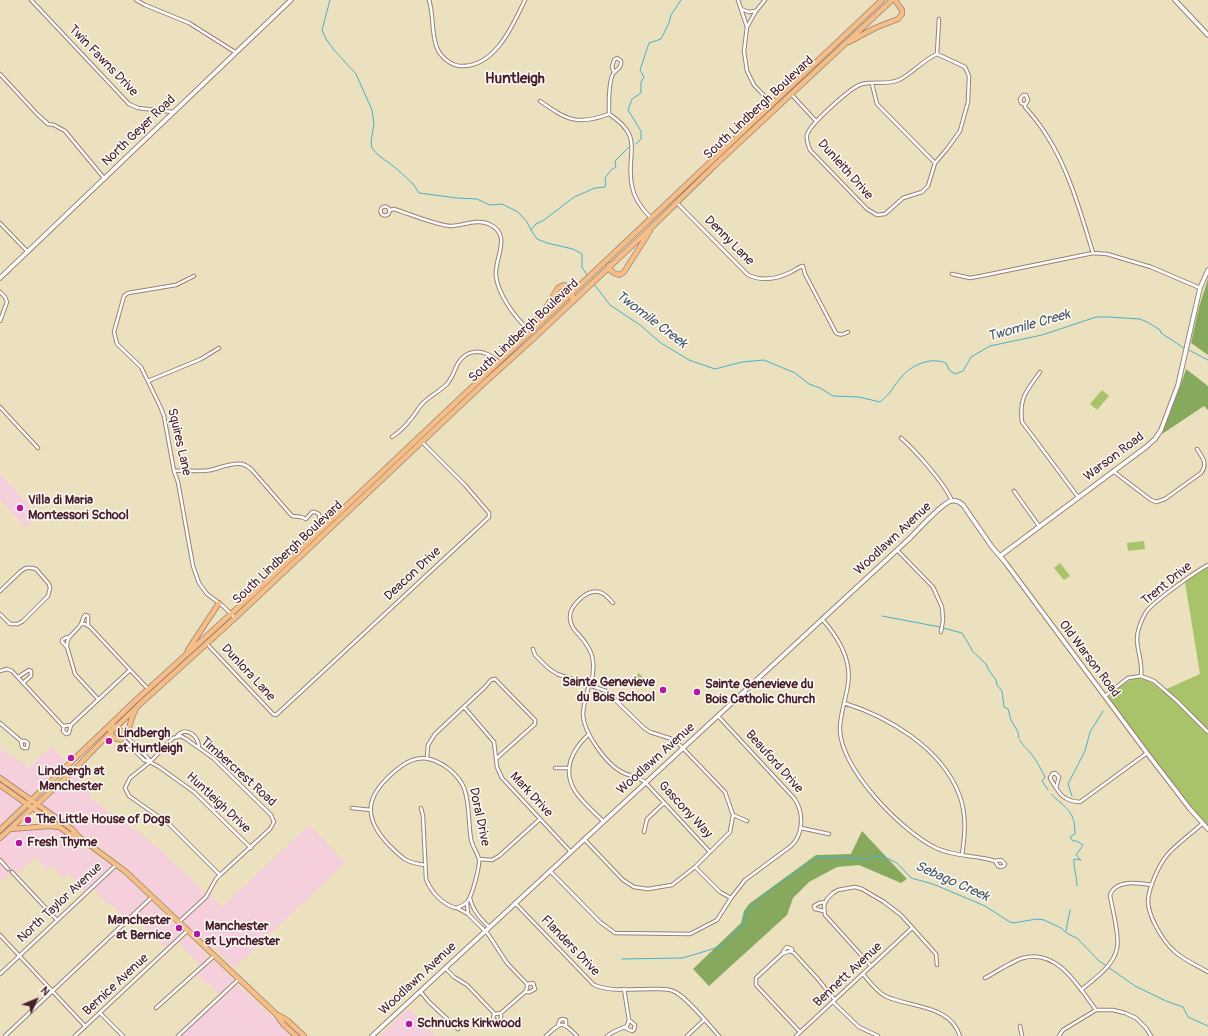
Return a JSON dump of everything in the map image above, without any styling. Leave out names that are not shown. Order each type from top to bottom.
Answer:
[{"type":"main road","name":"South Lindbergh Boulevard","points":[[0,830],[166,672],[231,614],[525,338],[882,0]]},
{"type":"main road","name":"South Lindbergh Boulevard","points":[[0,838],[82,762],[139,705],[235,618],[892,0]]},
{"type":"main road","points":[[843,46],[875,28],[898,19],[902,14],[902,10],[895,0]]},
{"type":"main road","points":[[610,258],[609,267],[611,271],[619,275],[624,272],[655,224]]},
{"type":"main road","points":[[525,338],[558,288],[562,285],[570,288],[572,293],[571,303]]},
{"type":"main road","points":[[181,659],[219,603]]},
{"type":"main road","points":[[125,738],[130,721],[139,705]]},
{"type":"main road","points":[[110,725],[116,727],[125,738],[116,740],[111,736],[110,725]]},
{"type":"main road","points":[[0,778],[72,829],[79,837],[117,864],[276,1014],[283,1024],[296,1036]]},
{"type":"main road","points":[[0,785],[69,834],[79,837]]},
{"type":"main road","points":[[11,829],[50,826],[61,828]]},
{"type":"main road","points":[[276,1014],[287,1020],[304,1036]]},
{"type":"street","name":"Twin Fawns Drive","points":[[31,0],[129,104],[138,108],[173,112]]},
{"type":"street","points":[[136,0],[145,6],[189,23],[235,52]]},
{"type":"street","name":"North Geyer Road","points":[[0,278],[291,0]]},
{"type":"street","points":[[429,0],[435,41],[441,55],[451,63],[458,66],[467,66],[479,62],[498,47],[512,29],[525,0]]},
{"type":"street","points":[[738,0],[747,28]]},
{"type":"street","points":[[764,0],[756,10],[747,28],[744,62],[754,85],[772,104]]},
{"type":"street","points":[[1175,0],[1208,35]]},
{"type":"street","points":[[742,9],[749,12],[756,10]]},
{"type":"street","points":[[872,84],[877,104],[934,163],[948,149],[960,131],[968,102],[969,76],[965,67],[937,54],[939,19]]},
{"type":"street","name":"Dunleith Drive","points":[[934,163],[928,186],[922,192],[903,198],[885,214],[873,214],[810,150],[806,136],[816,121],[854,87],[862,84],[897,80],[907,76],[928,58],[937,54]]},
{"type":"street","points":[[609,114],[610,88],[614,72],[612,64],[614,60],[618,58],[621,61],[621,65],[618,70],[614,72]]},
{"type":"street","points":[[0,74],[48,124],[54,125],[65,131],[104,178]]},
{"type":"street","points":[[791,94],[816,121]]},
{"type":"street","points":[[540,101],[564,116],[579,121],[587,121],[609,114]]},
{"type":"street","points":[[1025,105],[1047,136],[1058,157],[1072,190],[1093,253]]},
{"type":"street","points":[[609,114],[623,125],[631,138],[633,150],[631,176],[632,188],[638,202],[652,218]]},
{"type":"street","name":"Denny Lane","points":[[677,202],[748,275],[752,277],[770,278],[784,275],[803,266],[804,274],[836,333],[838,335],[842,335],[848,332]]},
{"type":"street","points":[[390,210],[394,209],[451,226],[474,222],[489,224],[499,233],[501,246],[496,266],[496,276],[501,291],[514,314],[529,330]]},
{"type":"street","points":[[0,223],[28,252]]},
{"type":"street","points":[[952,274],[970,278],[1097,252],[1150,267],[1200,288]]},
{"type":"street","name":"Warson Road","points":[[1000,556],[1146,448],[1155,439],[1161,430],[1184,366],[1200,288],[1208,270]]},
{"type":"street","name":"Squires Lane","points":[[194,276],[176,285],[128,293],[124,296],[114,332],[117,344],[137,362],[148,381],[164,416],[174,471],[178,482],[196,575],[199,583],[207,594],[235,618]]},
{"type":"street","points":[[0,292],[5,297],[7,302],[0,321]]},
{"type":"street","points":[[148,381],[201,360],[219,348]]},
{"type":"street","points":[[392,436],[410,422],[423,404],[446,385],[452,377],[457,365],[464,356],[475,352],[483,352],[488,354],[498,363]]},
{"type":"street","points":[[1040,372],[1021,401],[1022,422],[1078,497]]},
{"type":"street","points":[[0,407],[38,448]]},
{"type":"street","points":[[901,438],[935,476],[954,501]]},
{"type":"street","name":"Deacon Drive","points":[[276,714],[489,517],[489,512],[422,441]]},
{"type":"street","points":[[1113,471],[1151,500],[1159,501],[1165,499],[1201,473],[1205,467],[1203,458],[1197,449]]},
{"type":"street","points":[[174,471],[183,469],[200,471],[210,470],[224,466],[241,464],[248,466],[292,516],[307,519],[312,512],[315,512],[319,514],[320,521],[324,526]]},
{"type":"street","points":[[1014,491],[1039,526]]},
{"type":"street","name":"Woodlawn Avenue","points":[[372,1036],[570,851],[897,550],[940,508],[954,501]]},
{"type":"street","name":"Old Warson Road","points":[[954,501],[963,505],[1147,753],[1208,829]]},
{"type":"street","points":[[897,550],[933,587],[942,607],[943,620],[941,632]]},
{"type":"street","name":"Trent Drive","points":[[1141,676],[1142,670],[1137,638],[1147,611],[1162,598],[1208,565]]},
{"type":"street","points":[[0,591],[26,568],[36,569],[49,584],[50,588],[48,596],[18,624],[10,624],[0,614]]},
{"type":"street","name":"Gascony Way","points":[[613,603],[604,594],[592,592],[585,595],[572,608],[570,613],[571,625],[587,644],[592,658],[593,673],[589,684],[583,716],[588,735],[610,764],[624,773],[639,777],[645,782],[710,852]]},
{"type":"street","points":[[88,626],[88,616],[85,615],[82,618],[81,624],[69,637],[67,647],[75,674],[98,700]]},
{"type":"street","points":[[822,619],[834,632],[842,647],[848,668],[848,683],[840,733],[843,746],[856,772],[866,786],[886,809],[921,839],[936,848],[954,854],[995,861]]},
{"type":"street","points":[[81,624],[88,626],[148,689]]},
{"type":"street","points":[[67,647],[62,640],[69,637]]},
{"type":"street","name":"Dunlora Lane","points":[[207,644],[273,714],[276,714]]},
{"type":"street","points":[[533,649],[535,655],[553,671],[567,678],[589,684],[606,691],[644,728],[650,732],[675,740],[725,792],[733,816],[730,832],[695,867],[672,885],[648,889],[634,887],[623,880],[584,839]]},
{"type":"street","points":[[0,671],[7,669],[18,677],[64,726],[63,731],[66,734],[68,733],[71,725],[130,670]]},
{"type":"street","points":[[18,677],[26,671],[31,671],[32,676],[24,683]]},
{"type":"street","points":[[1105,696],[1128,678],[1141,676],[1154,681],[1177,701],[1208,732]]},
{"type":"street","points":[[425,865],[413,864],[404,860],[375,828],[371,819],[371,810],[375,792],[395,771],[410,760],[427,758],[428,745],[435,734],[491,680],[494,679],[535,720],[535,724],[497,758]]},
{"type":"street","points":[[844,703],[869,712],[897,726],[922,745],[936,759],[959,794],[964,822],[962,855]]},
{"type":"street","name":"Mark Drive","points":[[464,707],[494,742],[499,773],[502,778],[570,851]]},
{"type":"street","name":"Beauford Drive","points":[[718,716],[794,798],[800,808],[801,828]]},
{"type":"street","points":[[0,723],[21,741]]},
{"type":"street","points":[[64,726],[71,725]]},
{"type":"street","points":[[199,748],[196,737],[189,732],[181,732],[173,738],[150,762],[130,778],[126,788],[129,796],[169,824],[220,875]]},
{"type":"street","points":[[588,735],[575,750],[571,760],[569,768],[571,780],[575,791],[603,821]]},
{"type":"street","name":"Timbercrest Road","points":[[177,736],[186,738],[213,758],[271,815],[274,822],[270,829],[251,848]]},
{"type":"street","name":"Huntleigh Drive","points":[[125,738],[144,760],[150,762],[183,783],[194,792],[251,848]]},
{"type":"street","points":[[1056,788],[1059,777],[1055,773],[1050,777],[1056,788],[1063,798],[1070,801],[1080,802],[1147,753]]},
{"type":"street","name":"Doral Drive","points":[[427,758],[440,762],[459,779],[468,801],[471,840],[479,860],[470,898]]},
{"type":"street","points":[[555,768],[569,768]]},
{"type":"street","points":[[644,832],[647,819],[664,803]]},
{"type":"street","points":[[352,808],[371,810]]},
{"type":"street","points":[[420,808],[423,816],[426,879],[432,890],[448,905],[468,914],[491,937],[507,963],[527,984],[526,992]]},
{"type":"street","points":[[733,816],[746,820]]},
{"type":"street","points":[[479,860],[492,860],[499,856],[540,819]]},
{"type":"street","points":[[1203,823],[1168,855],[1156,874],[1148,902],[1160,935],[1174,951],[1208,972]]},
{"type":"street","points":[[550,871],[600,922],[615,933],[690,934],[717,920],[745,880],[794,844],[801,828],[829,834]]},
{"type":"street","points":[[178,922],[206,897],[216,879],[251,848]]},
{"type":"street","points":[[0,860],[8,869]]},
{"type":"street","name":"North Taylor Avenue","points":[[0,974],[117,864]]},
{"type":"street","points":[[695,867],[720,892],[731,898]]},
{"type":"street","points":[[12,872],[57,920]]},
{"type":"street","points":[[1081,990],[1109,965],[1118,947],[1110,896],[1112,890],[1130,883],[1152,885]]},
{"type":"street","points":[[871,966],[825,916],[825,902],[838,890],[855,887],[862,889],[884,902],[901,915],[936,954],[937,965]]},
{"type":"street","points":[[5,1036],[152,897]]},
{"type":"street","points":[[456,908],[467,902],[470,898]]},
{"type":"street","points":[[470,898],[476,914],[489,927]]},
{"type":"street","points":[[467,902],[468,914]]},
{"type":"street","points":[[824,911],[815,909],[814,906],[825,902]]},
{"type":"street","name":"Flanders Drive","points":[[515,903],[594,985],[602,988],[667,989],[674,991],[683,998],[720,1036]]},
{"type":"street","name":"Bennett Avenue","points":[[796,1036],[912,928]]},
{"type":"street","name":"Bernice Avenue","points":[[75,1036],[187,931]]},
{"type":"street","points":[[0,935],[86,1026]]},
{"type":"street","points":[[800,1032],[756,985],[756,978],[783,953],[791,951],[817,978],[834,1001],[859,1027],[878,1036]]},
{"type":"street","points":[[156,1008],[214,955]]},
{"type":"street","points":[[985,978],[1022,958],[1033,956],[1044,957],[1058,964],[1096,1010]]},
{"type":"street","points":[[445,968],[454,977],[467,985],[494,1013],[499,1015],[501,1014]]},
{"type":"street","points":[[863,974],[880,992],[886,996],[928,1008],[945,1016],[952,1021],[960,1036]]},
{"type":"street","points":[[178,1036],[239,979]]},
{"type":"street","points":[[494,1013],[493,1019],[498,1022],[501,1019],[501,1014],[526,992],[530,992],[535,989],[533,983],[527,984]]},
{"type":"street","points":[[607,1036],[627,1026],[629,1020],[624,989]]},
{"type":"street","points":[[420,991],[429,1002],[458,1030]]},
{"type":"street","points":[[1059,1036],[1063,1030],[1096,1010],[1113,1010],[1136,1018],[1146,1028],[1151,1036]]},
{"type":"street","points":[[100,1013],[122,1036]]},
{"type":"street","points":[[546,1036],[562,1019],[566,1020],[566,1025],[577,1036]]},
{"type":"street","points":[[625,1028],[632,1031],[635,1026],[629,1020]]},
{"type":"street","points":[[687,1036],[704,1020]]},
{"type":"street","points":[[558,1025],[566,1025]]},
{"type":"street","points":[[1020,1026],[1022,1036]]},
{"type":"shaded area","name":"Villa di Maria Montessori School","points":[[0,474],[39,516],[26,528],[0,500]]},
{"type":"shaded area","points":[[52,746],[66,762],[32,794],[29,795],[0,775],[0,748],[29,768]]},
{"type":"shaded area","points":[[74,773],[91,795],[90,798],[137,831],[159,849],[206,893],[205,896],[184,915],[178,917],[126,867],[44,806],[44,802]]},
{"type":"shaded area","points":[[0,789],[21,805],[0,826]]},
{"type":"shaded area","points":[[310,825],[345,863],[234,968],[216,949],[214,949],[185,924],[184,921],[210,895],[222,907]]},
{"type":"shaded area","points":[[48,828],[61,831],[111,866],[85,891],[69,874],[64,879],[52,866],[47,869],[36,857],[16,874],[0,856],[0,841],[13,831]]},
{"type":"shaded area","points":[[0,861],[11,872],[0,882]]},
{"type":"shaded area","points":[[115,869],[130,880],[148,898],[126,919],[110,903],[108,904],[93,888]]},
{"type":"shaded area","points":[[152,902],[183,932],[167,948],[134,917]]},
{"type":"shaded area","points":[[185,935],[187,935],[208,956],[208,958],[201,965],[178,942]]},
{"type":"shaded area","points":[[213,960],[234,980],[220,995],[210,984],[208,985],[197,974]]},
{"type":"shaded area","points":[[238,985],[293,1036],[180,1036],[236,986]]},
{"type":"shaded area","name":"Schnucks Kirkwood","points":[[409,1008],[435,1036],[380,1036]]},
{"type":"green space","points":[[1208,279],[1208,355],[1191,343],[1199,307]]},
{"type":"green space","points":[[1186,369],[1208,386],[1208,410],[1204,406],[1162,434],[1181,384]]},
{"type":"green space","points":[[1102,390],[1109,396],[1097,410],[1090,404]]},
{"type":"green space","points":[[1144,541],[1145,549],[1128,551],[1127,543]]},
{"type":"green space","points":[[1060,563],[1070,576],[1064,580],[1054,568]]},
{"type":"green space","points":[[1208,566],[1208,827],[1169,781],[1109,700],[1109,697],[1124,683],[1136,678],[1141,678],[1151,682],[1162,691],[1200,674],[1185,582]]},
{"type":"green space","points":[[639,673],[646,680],[639,686],[632,679]]},
{"type":"green space","points":[[862,831],[907,879],[901,883],[859,865],[837,867],[809,882],[793,898],[787,915],[709,986],[693,969],[741,923],[744,911],[749,904],[816,855],[851,854]]},
{"type":"waterway","name":"Twomile Creek","points":[[330,0],[322,30],[326,39],[334,50],[356,74],[372,110],[374,124],[371,141],[372,148],[378,155],[397,169],[413,184],[419,193],[477,199],[490,205],[502,204],[518,212],[527,222],[537,239],[573,249],[582,254],[582,267],[587,275]]},
{"type":"waterway","points":[[636,144],[641,139],[641,131],[628,110],[632,99],[641,93],[641,82],[644,77],[640,70],[649,43],[661,39],[669,23],[671,15],[681,0]]},
{"type":"waterway","points":[[531,230],[536,224],[544,220],[574,197],[595,188],[605,187],[605,178],[611,170],[616,167],[615,161],[629,147]]},
{"type":"waterway","name":"Twomile Creek","points":[[594,284],[610,305],[640,325],[661,343],[689,360],[715,369],[742,362],[764,360],[795,373],[809,384],[820,388],[833,396],[859,397],[880,402],[903,375],[917,365],[929,361],[940,361],[946,363],[949,370],[955,374],[963,371],[971,357],[990,346],[1042,335],[1096,317],[1140,319],[1160,330],[1161,333],[1184,348]]},
{"type":"waterway","name":"Twomile Creek","points":[[1187,349],[1208,360]]},
{"type":"waterway","points":[[882,616],[940,627]]},
{"type":"waterway","points":[[943,628],[962,633],[972,651],[986,664],[996,680],[997,685],[1002,691],[1004,707],[1008,709],[1019,738]]},
{"type":"waterway","points":[[1072,796],[1068,784],[1085,751],[1090,732],[1103,711]]},
{"type":"waterway","points":[[1020,740],[1038,763],[1045,777],[1042,781],[1048,790]]},
{"type":"waterway","points":[[1051,794],[1069,811],[1071,815],[1075,826],[1075,834],[1070,837],[1073,841],[1077,841],[1083,845],[1076,855],[1081,860],[1074,859],[1077,886]]},
{"type":"waterway","name":"Sebago Creek","points":[[622,959],[683,958],[722,946],[743,925],[747,910],[750,907],[777,885],[816,858],[839,857],[867,859],[883,856],[897,863],[911,878],[933,884],[985,906],[1010,922],[1013,923],[1037,919],[1044,920],[1061,928],[1068,934],[1077,938],[1098,960],[1135,986],[1166,1001],[1183,1007],[1188,1017],[1208,1026]]},
{"type":"waterway","points":[[1066,931],[1070,910]]},
{"type":"place","name":"Villa di Maria Montessori School","points":[[20,508]]},
{"type":"place","name":"Sainte Genevieve du Bois School","points":[[663,690]]},
{"type":"place","name":"Sainte Genevieve du Bois Catholic Church","points":[[697,692]]},
{"type":"place","name":"Lindbergh at Huntleigh","points":[[109,741]]},
{"type":"place","name":"Lindbergh at Manchester","points":[[71,758]]},
{"type":"place","name":"The Little House of Dogs","points":[[28,820]]},
{"type":"place","name":"Fresh Thyme","points":[[19,843]]},
{"type":"place","name":"Manchester at Bernice","points":[[179,928]]},
{"type":"place","name":"Manchester at Lynchester","points":[[197,934]]},
{"type":"place","name":"Schnucks Kirkwood","points":[[409,1024]]},
{"type":"district","name":"Huntleigh","points":[[515,79]]}]
